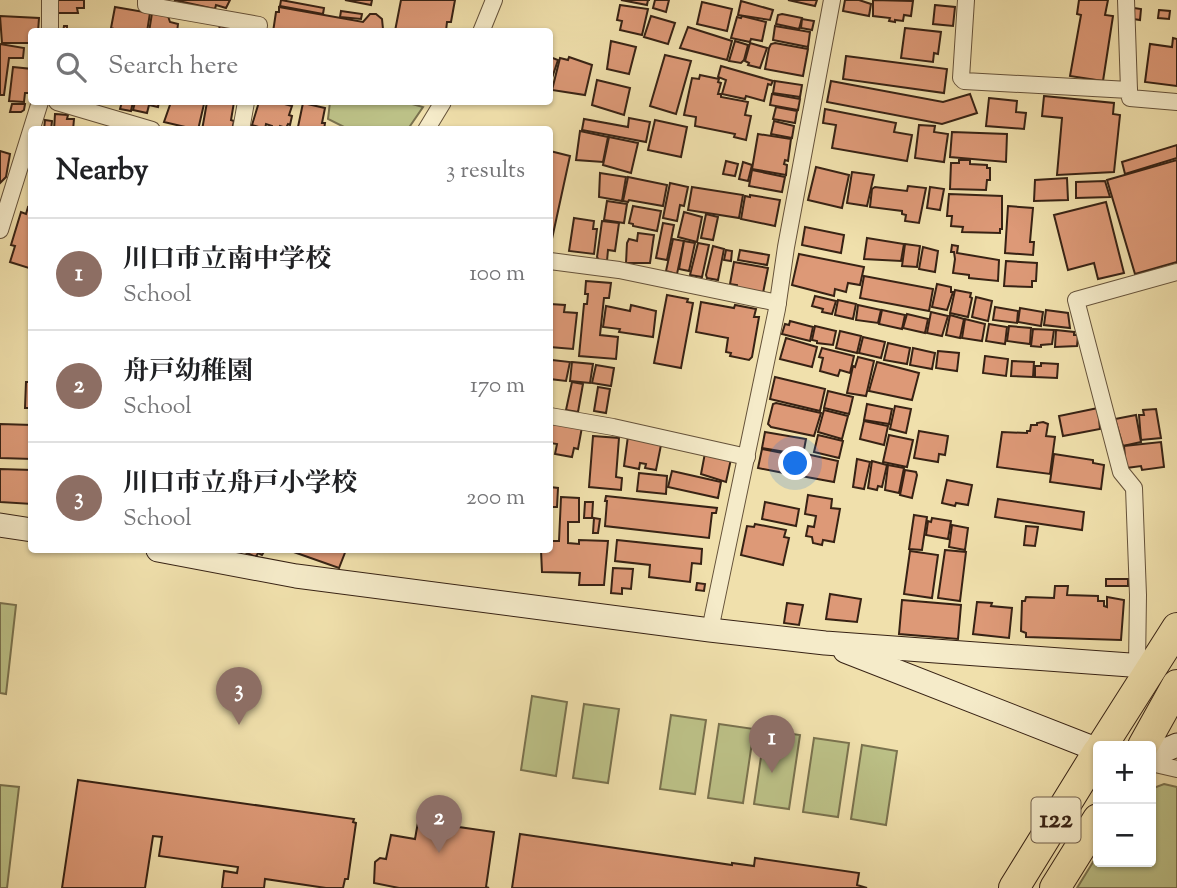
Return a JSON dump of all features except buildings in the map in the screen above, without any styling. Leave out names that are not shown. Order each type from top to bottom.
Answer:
[{"type":"highway","name":"122","points":[[1105,741],[1177,628]]},
{"type":"highway","points":[[1146,741],[1177,685]]},
{"type":"highway","name":"122","points":[[1014,888],[1093,760]]},
{"type":"highway","name":"122","points":[[1055,888],[1093,827]]},
{"type":"street","points":[[50,0],[50,28]]},
{"type":"street","points":[[146,0],[146,5],[259,25],[259,28]]},
{"type":"street","points":[[483,28],[494,0]]},
{"type":"street","points":[[710,630],[778,303],[832,0]]},
{"type":"street","points":[[966,0],[961,78],[964,81],[1129,90]]},
{"type":"street","points":[[1126,0],[1130,97],[1177,102]]},
{"type":"street","points":[[32,126],[39,105]]},
{"type":"street","points":[[67,105],[138,126]]},
{"type":"street","points":[[242,126],[245,105]]},
{"type":"street","points":[[428,126],[441,105]]},
{"type":"street","points":[[0,230],[28,140]]},
{"type":"street","points":[[553,261],[619,270],[778,303]]},
{"type":"street","points":[[174,553],[296,576],[710,630],[964,655],[1141,666],[1133,488],[1121,472],[1076,300],[1177,272]]},
{"type":"street","points":[[553,417],[747,457]]},
{"type":"street","points":[[0,525],[28,529]]},
{"type":"street","points":[[825,643],[1093,746]]},
{"type":"street","points":[[1156,754],[1177,746]]},
{"type":"street","points":[[1156,764],[1177,769]]},
{"type":"green space","points":[[330,105],[423,107],[410,126],[342,126],[328,119]]},
{"type":"green space","points":[[0,603],[16,605],[6,694],[0,693]]},
{"type":"green space","points":[[532,696],[567,702],[556,776],[521,770]]},
{"type":"green space","points":[[584,704],[619,709],[608,783],[573,778]]},
{"type":"green space","points":[[671,715],[706,720],[695,794],[660,789]]},
{"type":"green space","points":[[719,724],[754,729],[743,803],[708,798]]},
{"type":"green space","points":[[765,730],[800,735],[789,809],[754,804]]},
{"type":"green space","points":[[814,738],[849,743],[838,817],[803,812]]},
{"type":"green space","points":[[862,745],[897,751],[886,825],[851,819]]},
{"type":"green space","points":[[1164,784],[1177,787],[1177,888],[1077,888],[1093,862],[1093,867],[1156,867],[1156,787]]},
{"type":"green space","points":[[0,785],[19,787],[7,888],[0,888]]},
{"type":"tunnel","points":[[1144,666],[1177,669]]},
{"type":"place","name":"川口市立舟戸小学校","points":[[239,725]]},
{"type":"place","name":"川口市立南中学校","points":[[772,773]]},
{"type":"place","name":"舟戸幼稚園","points":[[439,853]]}]
